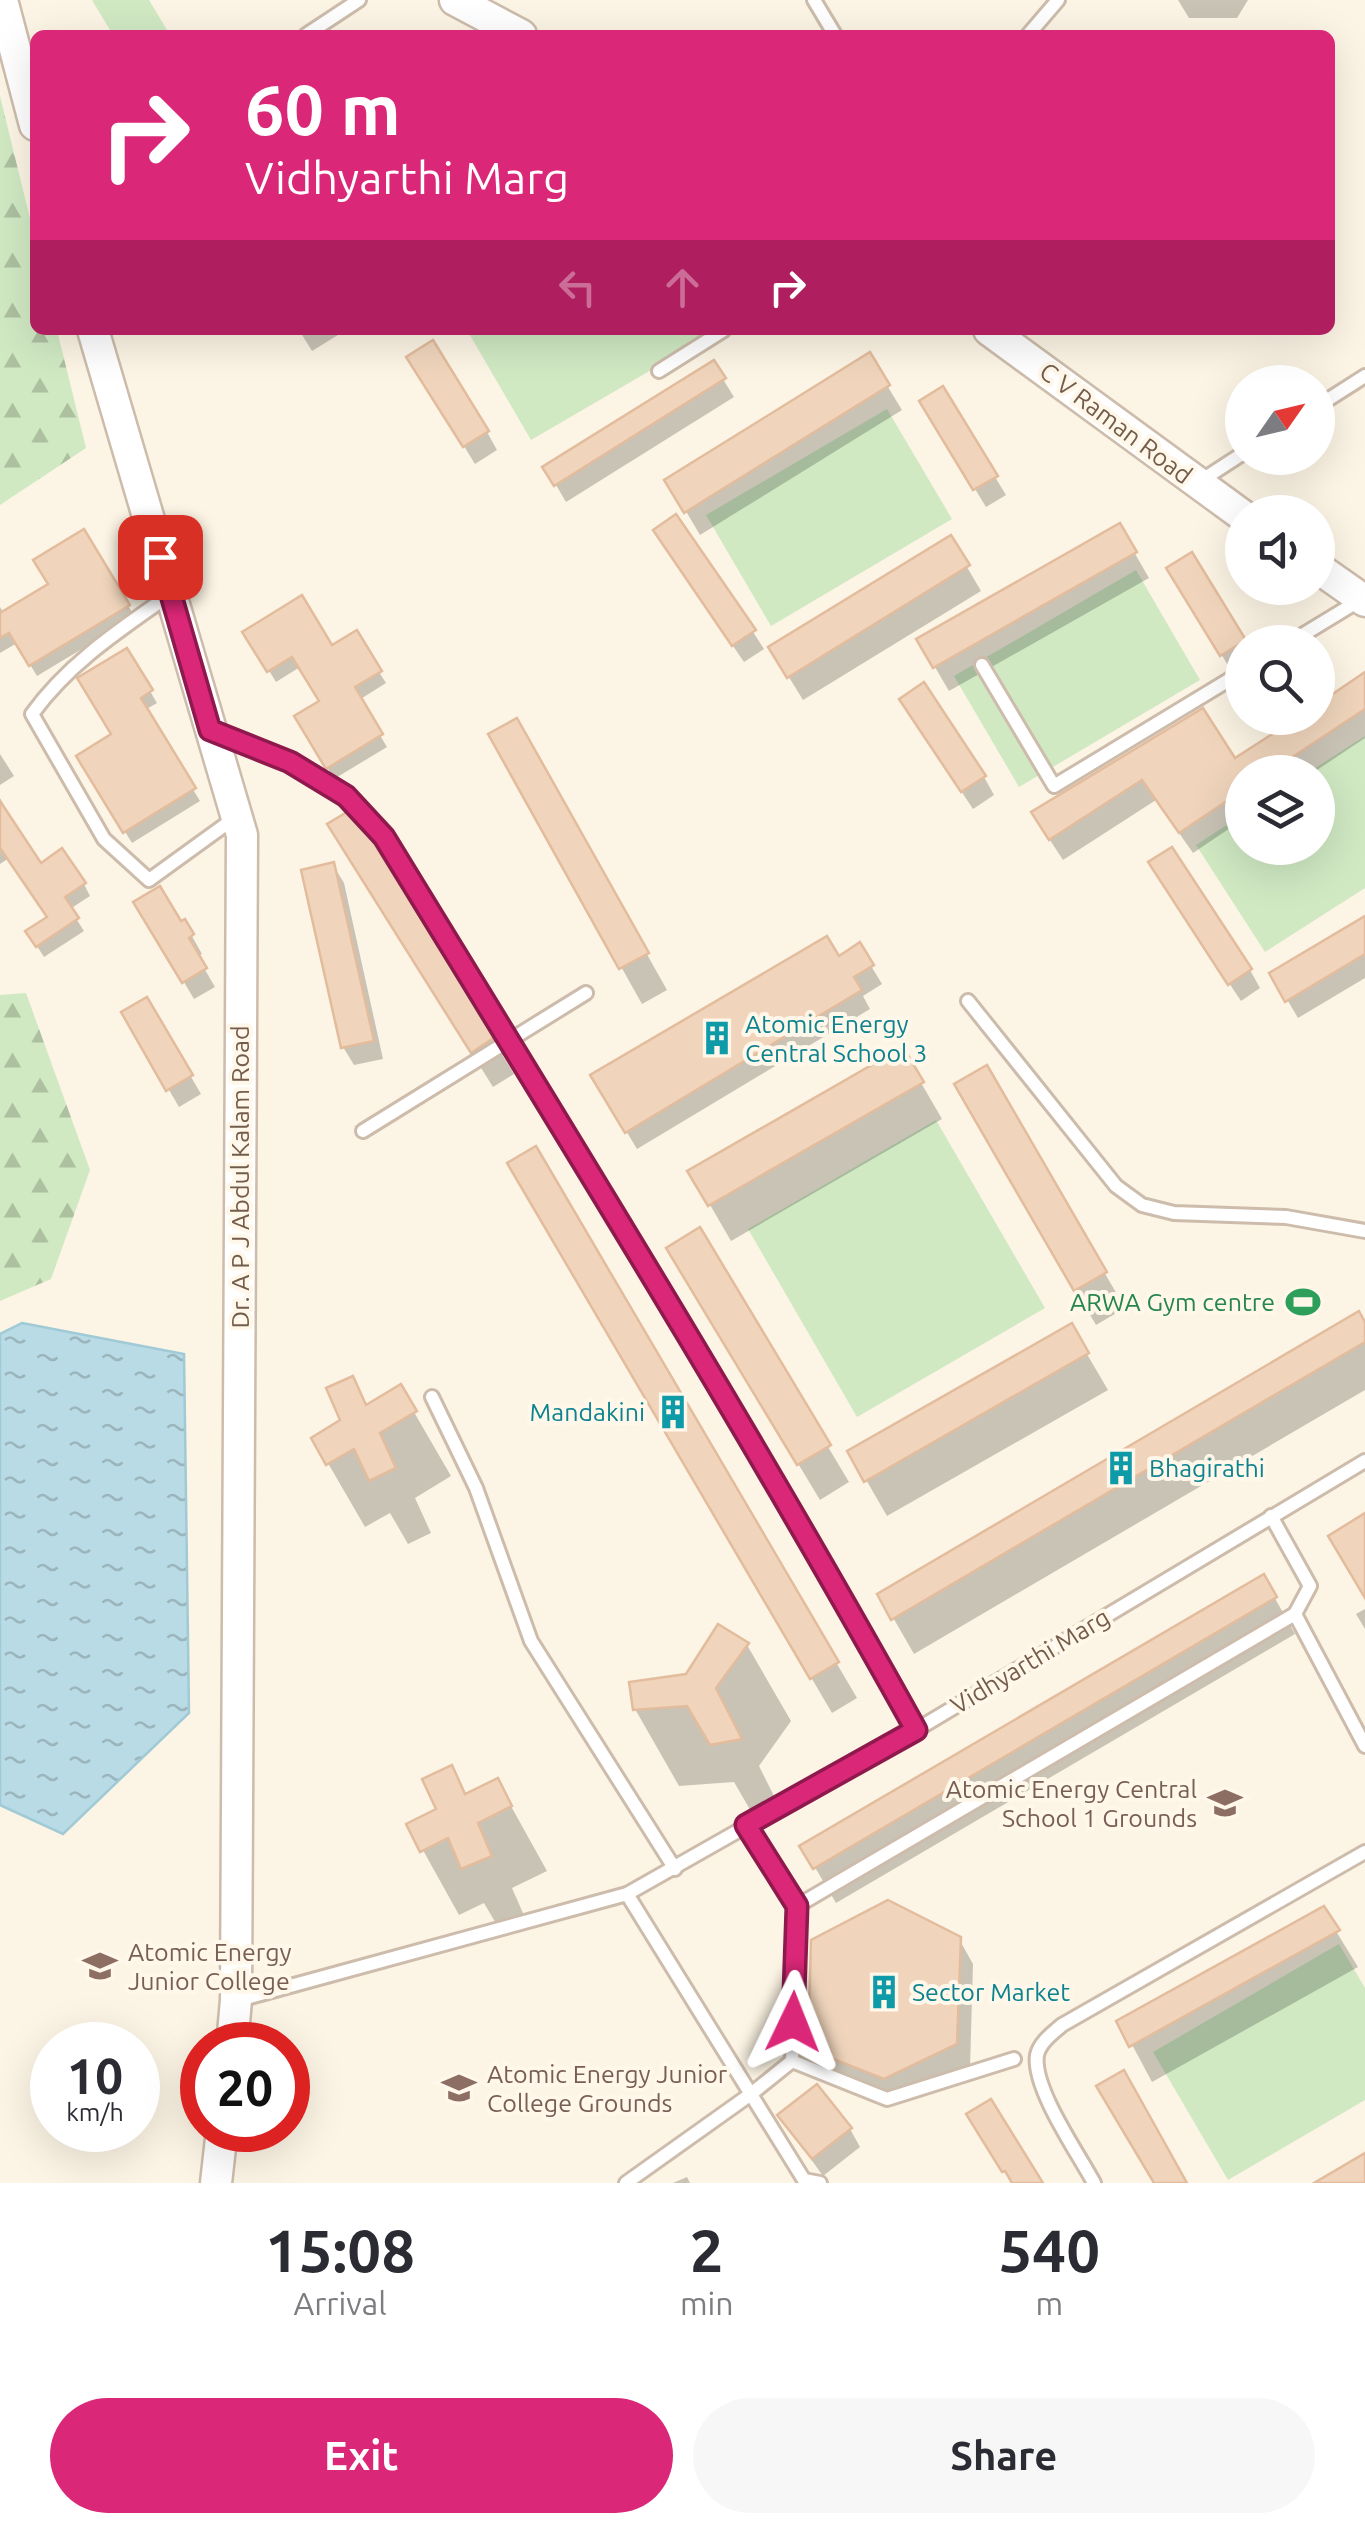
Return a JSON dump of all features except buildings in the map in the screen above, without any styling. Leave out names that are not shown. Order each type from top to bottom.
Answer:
[{"type":"street","points":[[2,0],[30,106]]},
{"type":"street","points":[[455,0],[511,30]]},
{"type":"street","name":"Dr. A P J Abdul Kalam Road","points":[[94,335],[242,835],[234,2022]]},
{"type":"street","name":"C V Raman Road","points":[[996,335],[1225,503]]},
{"type":"street","points":[[1335,580],[1364,600]]},
{"type":"street","points":[[216,2183],[220,2152]]},
{"type":"lane","points":[[314,30],[359,0]]},
{"type":"lane","points":[[814,0],[832,30]]},
{"type":"lane","points":[[1032,30],[1058,0]]},
{"type":"lane","points":[[659,370],[716,335]]},
{"type":"lane","points":[[1015,335],[1029,358]]},
{"type":"lane","points":[[1335,395],[1365,376]]},
{"type":"lane","points":[[1197,483],[1225,465]]},
{"type":"lane","points":[[170,595],[97,646],[52,687],[32,714],[104,838],[148,880],[236,817]]},
{"type":"lane","points":[[1320,625],[1364,600]]},
{"type":"lane","points":[[982,665],[1054,786],[1225,682]]},
{"type":"lane","points":[[210,730],[290,762],[346,796],[384,837],[820,1560],[916,1730]]},
{"type":"lane","points":[[363,1131],[586,994]]},
{"type":"lane","points":[[968,1001],[1116,1186],[1142,1206],[1174,1213],[1286,1217],[1365,1232]]},
{"type":"lane","points":[[432,1397],[476,1488],[531,1641],[675,1869]]},
{"type":"lane","name":"Vidhyarthi Marg","points":[[236,2000],[627,1894],[916,1730],[1365,1461]]},
{"type":"lane","points":[[797,1906],[1294,1614],[1310,1586],[1271,1516]]},
{"type":"lane","points":[[1294,1614],[1365,1746]]},
{"type":"lane","points":[[626,2183],[792,2061],[797,1906],[746,1825]]},
{"type":"lane","points":[[1094,2183],[1040,2083],[1037,2054],[1046,2039],[1062,2025],[1365,1852]]},
{"type":"lane","points":[[627,1894],[804,2182],[820,2183]]},
{"type":"lane","points":[[792,2061],[887,2099],[1014,2059]]},
{"type":"green space","points":[[92,0],[149,0],[167,30],[110,30]]},
{"type":"green space","points":[[0,96],[30,219],[30,335],[58,335],[86,448],[0,505]]},
{"type":"green space","points":[[470,335],[711,335],[531,440]]},
{"type":"green space","points":[[887,409],[952,519],[771,626],[706,515]]},
{"type":"green space","points":[[1136,570],[1200,680],[1019,787],[954,676]]},
{"type":"green space","points":[[1365,736],[1365,888],[1265,952],[1196,845],[1225,826],[1225,865],[1335,865],[1335,755]]},
{"type":"green space","points":[[26,993],[90,1170],[51,1279],[0,1301],[0,995]]},
{"type":"green space","points":[[936,1120],[1045,1308],[857,1417],[748,1229]]},
{"type":"green space","points":[[1339,1944],[1365,1988],[1365,2100],[1228,2180],[1153,2052]]},
{"type":"water","points":[[22,1323],[184,1354],[189,1713],[63,1834],[0,1805],[0,1334]]},
{"type":"place","name":"Atomic Energy Central School 3","points":[[717,1038]]},
{"type":"place","name":"ARWA Gym centre","points":[[1303,1302]]},
{"type":"place","name":"Mandakini","points":[[673,1412]]},
{"type":"place","name":"Bhagirathi","points":[[1121,1468]]},
{"type":"place","name":"Atomic Energy Central School 1 Grounds","points":[[1225,1803]]},
{"type":"place","name":"Atomic Energy Junior College","points":[[100,1966]]},
{"type":"place","name":"Sector Market","points":[[884,1992]]},
{"type":"place","name":"Atomic Energy Junior College Grounds","points":[[459,2088]]},
{"type":"route","points":[[160,557],[210,730],[290,762],[346,796],[384,837],[628,1236],[916,1730],[746,1825],[797,1906],[793,2022]]}]
